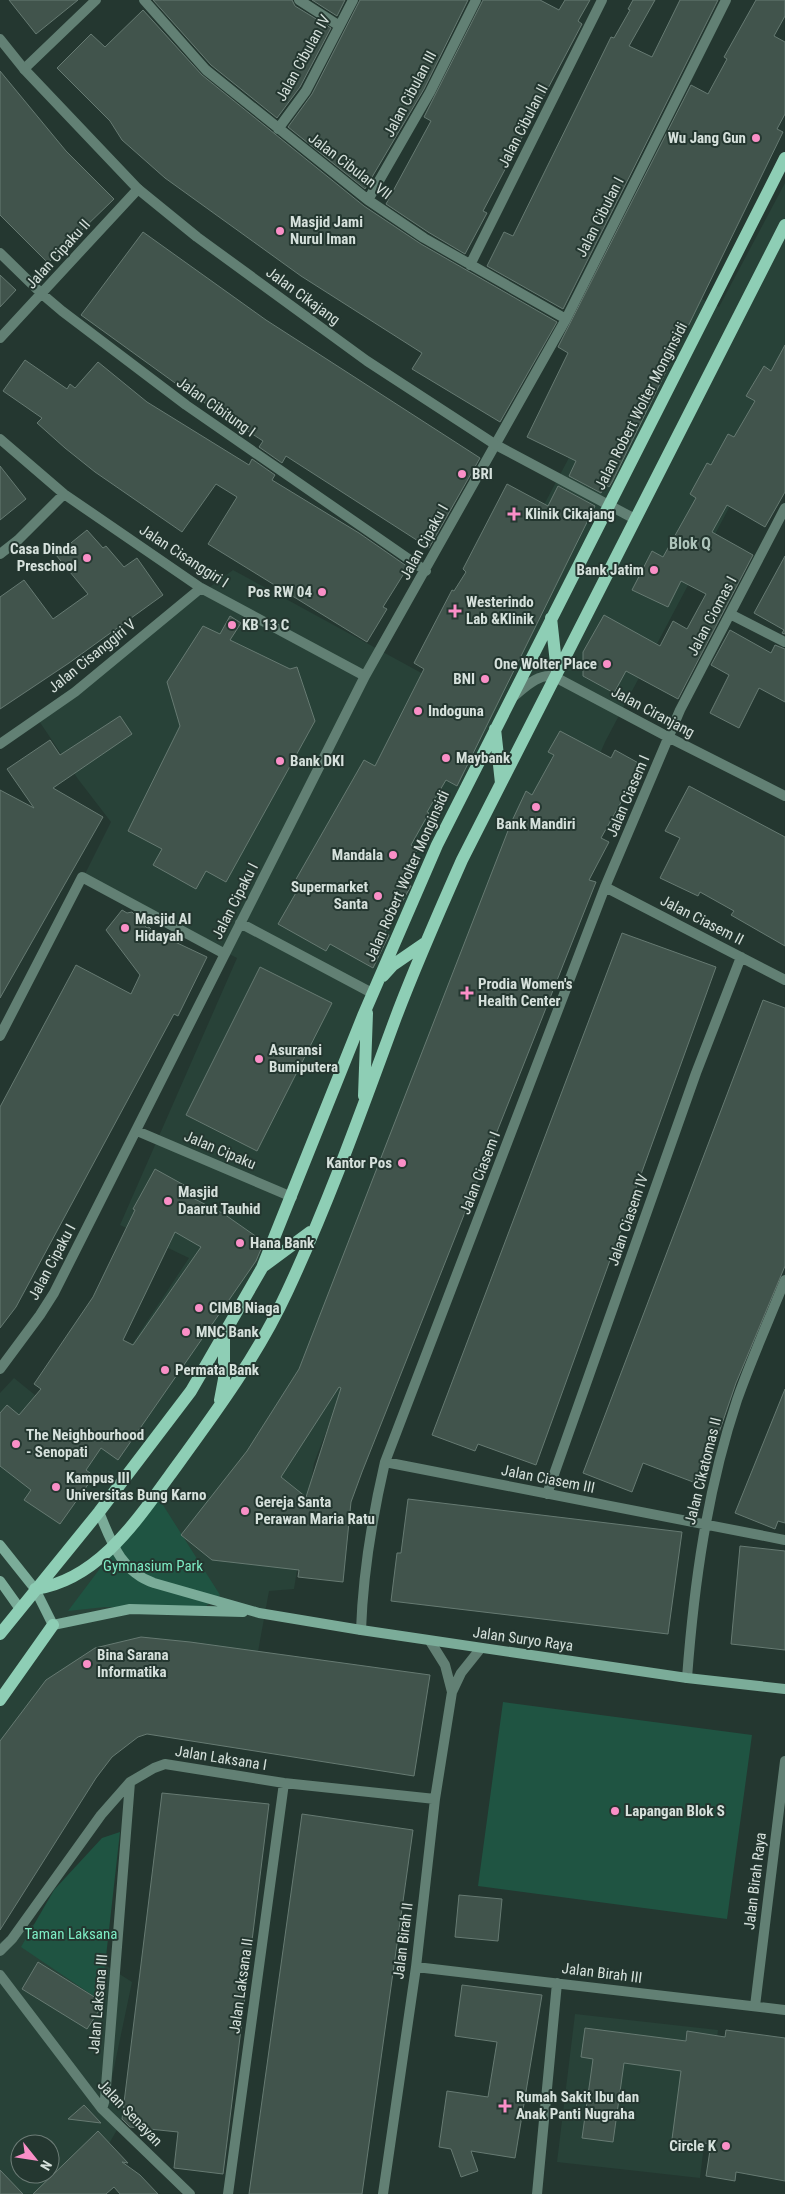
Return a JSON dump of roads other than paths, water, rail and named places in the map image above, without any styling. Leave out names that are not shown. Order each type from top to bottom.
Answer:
[{"type":"main road","name":"Jalan Robert Wolter Monginsidi","points":[[0,1634],[99,1512],[191,1391],[262,1268],[370,998],[437,845],[551,618],[781,177],[785,158]]},
{"type":"main road","points":[[35,1589],[52,1586],[75,1576],[97,1561],[113,1546],[151,1501],[214,1414],[257,1350],[283,1300],[315,1224],[363,1108],[425,943],[462,860],[785,225]]},
{"type":"main road","points":[[551,618],[556,674]]},
{"type":"main road","points":[[533,655],[577,632]]},
{"type":"main road","points":[[495,729],[501,783]]},
{"type":"main road","points":[[474,770],[521,743]]},
{"type":"main road","points":[[363,1108],[370,998],[387,970],[425,943]]},
{"type":"main road","points":[[262,1268],[308,1235],[315,1224]]},
{"type":"main road","points":[[214,1414],[223,1386],[224,1335]]},
{"type":"main road","name":"Jalan Suryo Raya","points":[[99,1512],[122,1562],[138,1576],[149,1582],[259,1612],[430,1641],[687,1678],[785,1688]]},
{"type":"main road","points":[[0,1545],[35,1589],[53,1625],[0,1700]]},
{"type":"main road","points":[[0,1581],[20,1609]]},
{"type":"main road","name":"Jalan Suryo Raya","points":[[53,1625],[130,1609],[259,1612]]},
{"type":"street","points":[[24,69],[96,0]]},
{"type":"street","name":"Jalan Cibulan VII","points":[[144,0],[206,70],[368,200],[424,238],[566,319]]},
{"type":"street","points":[[299,0],[338,25]]},
{"type":"street","name":"Jalan Cibulan IV","points":[[278,129],[306,91],[338,25],[353,0]]},
{"type":"street","name":"Jalan Cibulan III","points":[[368,200],[430,92],[476,0]]},
{"type":"street","name":"Jalan Cibulan II","points":[[470,265],[602,0]]},
{"type":"street","name":"Jalan Cibulan I","points":[[496,445],[566,319],[726,0]]},
{"type":"street","name":"Jalan Cikajang","points":[[0,39],[24,69],[138,189],[197,237],[367,361],[496,445],[635,519]]},
{"type":"street","name":"Jalan Cipaku II","points":[[0,338],[138,189]]},
{"type":"street","name":"Jalan Cibitung I","points":[[0,253],[42,294],[186,405],[426,571]]},
{"type":"street","name":"Jalan Cisanggiri I","points":[[0,439],[64,494],[201,588],[365,676]]},
{"type":"street","name":"Jalan Cipaku I","points":[[0,1369],[54,1293],[365,676],[496,445]]},
{"type":"street","points":[[0,554],[18,540],[64,494]]},
{"type":"street","name":"Jalan Ciomas I","points":[[670,738],[680,710],[785,508]]},
{"type":"street","name":"Jalan Cisanggiri V","points":[[0,744],[75,692],[201,588]]},
{"type":"street","points":[[730,614],[785,642]]},
{"type":"street","points":[[510,699],[540,677],[556,674]]},
{"type":"street","name":"Jalan Ciranjang","points":[[556,674],[670,738],[785,796]]},
{"type":"street","name":"Jalan Ciasem I","points":[[361,1630],[362,1591],[370,1537],[386,1462],[605,887],[670,738]]},
{"type":"street","points":[[0,1036],[82,877],[225,954]]},
{"type":"street","name":"Jalan Ciasem II","points":[[605,887],[785,980]]},
{"type":"street","points":[[240,923],[370,998]]},
{"type":"street","name":"Jalan Ciasem IV","points":[[547,1494],[696,1073],[741,956]]},
{"type":"street","name":"Jalan Cipaku","points":[[137,1130],[292,1196]]},
{"type":"street","name":"Jalan Cikatomas II","points":[[687,1678],[691,1619],[704,1525],[737,1401],[785,1280]]},
{"type":"street","name":"Jalan Ciasem III","points":[[386,1462],[785,1540]]},
{"type":"street","name":"Jalan Birah II","points":[[430,1641],[445,1665],[452,1692]]},
{"type":"street","name":"Jalan Birah II","points":[[383,2194],[416,1967],[435,1799],[452,1692],[461,1673],[481,1648]]},
{"type":"street","name":"Jalan Birah Raya","points":[[755,2006],[785,1760]]},
{"type":"street","name":"Jalan Laksana I","points":[[0,1951],[12,1939],[101,1815],[130,1782],[165,1764],[284,1783],[435,1799]]},
{"type":"street","name":"Jalan Laksana III","points":[[102,2109],[105,2099],[130,1782]]},
{"type":"street","name":"Jalan Laksana II","points":[[228,2194],[284,1783]]},
{"type":"street","name":"Jalan Birah III","points":[[416,1967],[785,2010]]},
{"type":"street","name":"Jalan Senayan","points":[[0,1975],[102,2109],[190,2194]]},
{"type":"street","points":[[538,2194],[557,1983]]},
{"type":"place","name":"Wu Jang Gun","points":[[756,138]]},
{"type":"place","name":"Masjid Jami Nurul Iman","points":[[280,231]]},
{"type":"place","name":"BRI","points":[[462,474]]},
{"type":"place","name":"Klinik Cikajang","points":[[514,514]]},
{"type":"place","name":"Casa Dinda Preschool","points":[[87,558]]},
{"type":"place","name":"Bank Jatim","points":[[654,570]]},
{"type":"place","name":"Pos RW 04","points":[[322,592]]},
{"type":"place","name":"Westerindo Lab &Klinik","points":[[455,611]]},
{"type":"place","name":"KB 13 C","points":[[232,625]]},
{"type":"place","name":"One Wolter Place","points":[[607,664]]},
{"type":"place","name":"BNI","points":[[485,679]]},
{"type":"place","name":"Indoguna","points":[[418,711]]},
{"type":"place","name":"Maybank","points":[[446,758]]},
{"type":"place","name":"Bank DKI","points":[[280,761]]},
{"type":"place","name":"Bank Mandiri","points":[[536,807]]},
{"type":"place","name":"Mandala","points":[[393,855]]},
{"type":"place","name":"Supermarket Santa","points":[[378,896]]},
{"type":"place","name":"Masjid Al Hidayah","points":[[125,928]]},
{"type":"place","name":"Prodia Women's Health Center","points":[[467,993]]},
{"type":"place","name":"Asuransi Bumiputera","points":[[259,1059]]},
{"type":"place","name":"Kantor Pos","points":[[402,1163]]},
{"type":"place","name":"Masjid Daarut Tauhid","points":[[168,1201]]},
{"type":"place","name":"Hana Bank","points":[[240,1243]]},
{"type":"place","name":"CIMB Niaga","points":[[199,1308]]},
{"type":"place","name":"MNC Bank","points":[[186,1332]]},
{"type":"place","name":"Permata Bank","points":[[165,1370]]},
{"type":"place","name":"The Neighbourhood - Senopati","points":[[16,1444]]},
{"type":"place","name":"Kampus III Universitas Bung Karno","points":[[56,1487]]},
{"type":"place","name":"Gereja Santa Perawan Maria Ratu","points":[[245,1511]]},
{"type":"place","name":"Bina Sarana Informatika","points":[[87,1664]]},
{"type":"place","name":"Lapangan Blok S","points":[[615,1811]]},
{"type":"place","name":"Rumah Sakit Ibu dan Anak Panti Nugraha","points":[[505,2106]]},
{"type":"place","name":"Circle K","points":[[726,2146]]},
{"type":"district","name":"Blok Q","points":[[690,543]]},
{"type":"park label","name":"Gymnasium Park","points":[[153,1566]]},
{"type":"park label","name":"Taman Laksana","points":[[71,1934]]}]
